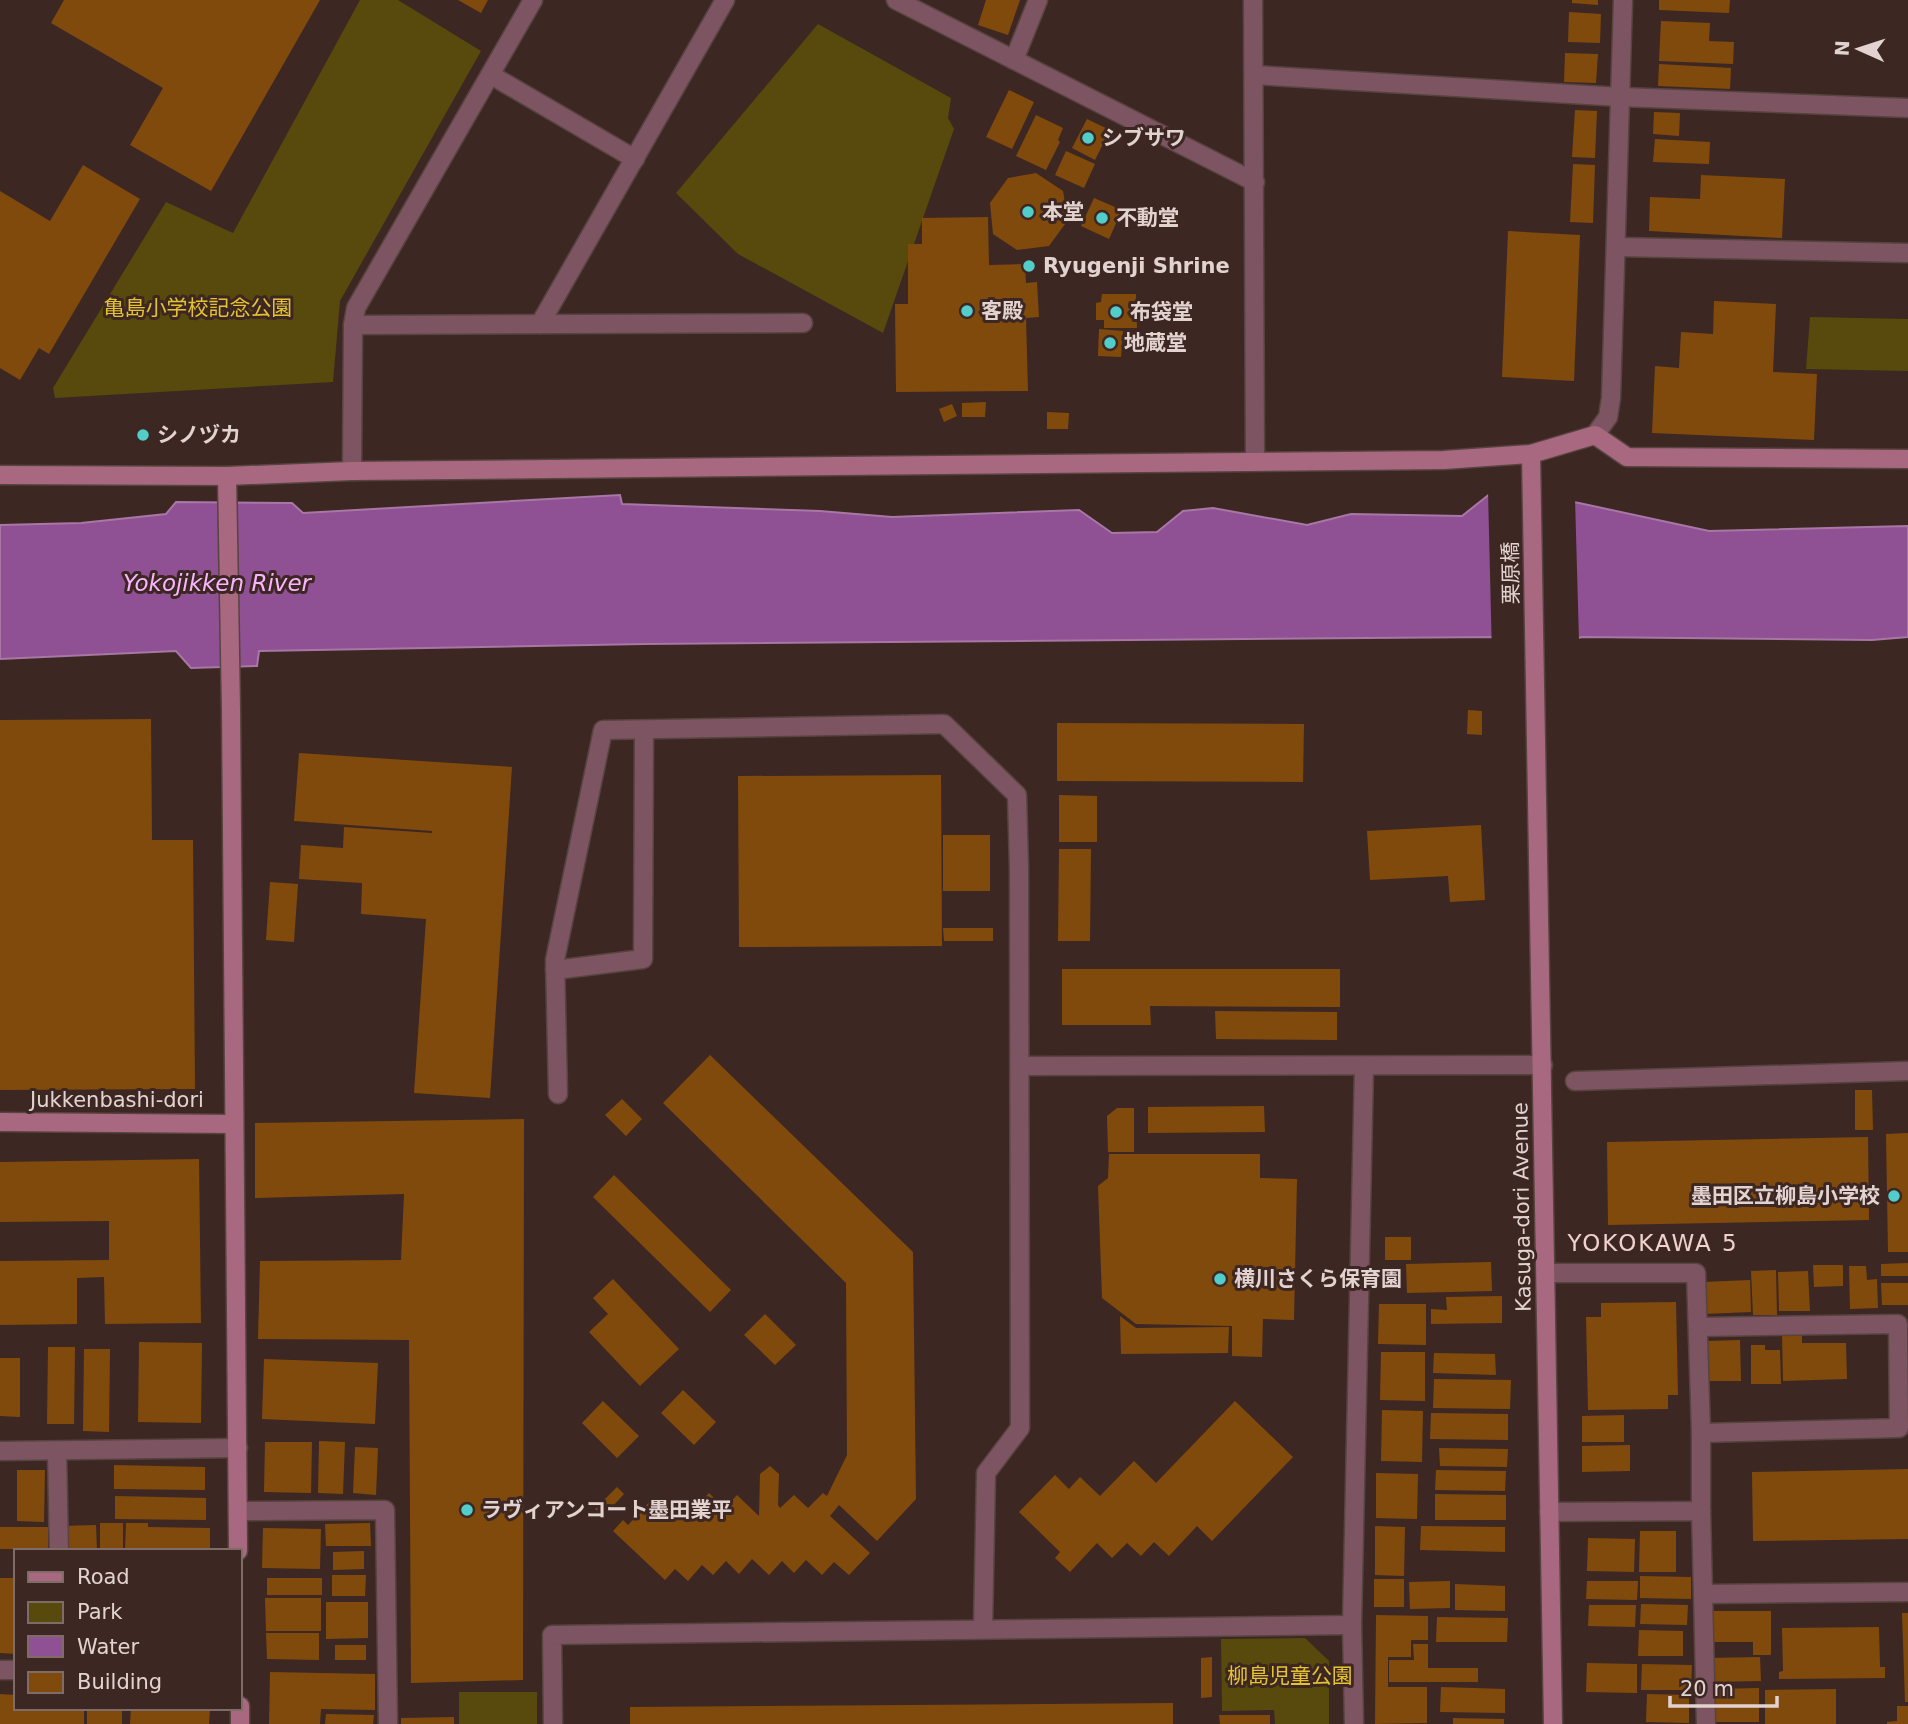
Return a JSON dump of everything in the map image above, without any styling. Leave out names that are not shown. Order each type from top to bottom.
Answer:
[{"type":"street","points":[[352,471],[355,308],[533,0]]},
{"type":"street","points":[[540,324],[725,0]]},
{"type":"street","points":[[896,0],[1255,182]]},
{"type":"street","points":[[1014,60],[1038,0]]},
{"type":"street","points":[[1253,0],[1255,461]]},
{"type":"street","points":[[0,475],[227,485],[352,471],[1444,460],[1531,454],[1595,435],[1608,417],[1617,247],[1623,0]]},
{"type":"street","points":[[491,75],[635,159]]},
{"type":"street","points":[[1254,75],[1621,97],[1908,108]]},
{"type":"street","points":[[1617,247],[1908,253]]},
{"type":"street","points":[[353,325],[803,323]]},
{"type":"street","points":[[1595,435],[1627,457],[1908,459]]},
{"type":"street","name":"栗原橋","points":[[1531,454],[1536,690]]},
{"type":"street","points":[[227,485],[238,1549]]},
{"type":"street","name":"Kasuga-dori Avenue","points":[[1536,690],[1553,1724]]},
{"type":"street","points":[[558,1094],[555,960],[603,730],[944,724],[1017,795],[1020,1428],[986,1473],[983,1628]]},
{"type":"street","points":[[555,970],[643,959],[644,730]]},
{"type":"street","points":[[1020,1066],[1543,1065]]},
{"type":"street","points":[[1354,1724],[1352,1625],[1364,1067]]},
{"type":"street","points":[[1575,1081],[1908,1071]]},
{"type":"street","name":"Jukkenbashi-dori","points":[[0,1122],[234,1124]]},
{"type":"street","points":[[1546,1273],[1696,1273],[1706,1724]]},
{"type":"street","points":[[1699,1327],[1898,1324],[1899,1428],[1701,1433]]},
{"type":"street","points":[[0,1451],[238,1448]]},
{"type":"street","points":[[57,1451],[59,1549]]},
{"type":"street","points":[[238,1511],[385,1510],[388,1724]]},
{"type":"street","points":[[1549,1512],[1702,1511]]},
{"type":"street","points":[[1703,1594],[1908,1592]]},
{"type":"street","points":[[553,1724],[552,1635],[1352,1625]]},
{"type":"green space","name":"亀島小学校記念公園","points":[[360,0],[398,0],[481,51],[340,301],[333,382],[55,398],[53,388],[166,202],[233,233]]},
{"type":"green space","points":[[818,24],[951,98],[948,118],[954,129],[883,333],[738,254],[676,193]]},
{"type":"green space","points":[[1810,317],[1908,319],[1908,371],[1806,369]]},
{"type":"green space","name":"柳島児童公園","points":[[1305,1638],[1329,1661],[1329,1724],[1275,1724],[1274,1710],[1222,1711],[1221,1639]]},
{"type":"green space","points":[[459,1692],[537,1692],[537,1724],[459,1724]]},
{"type":"water","name":"Yokojikken River","points":[[1496,489],[1579,503],[1709,531],[1908,526],[1908,637],[1872,640],[1495,637],[644,644],[259,651],[257,666],[191,668],[176,651],[0,659],[0,525],[81,523],[166,514],[176,502],[292,503],[303,513],[620,495],[622,504],[820,511],[892,517],[1079,510],[1112,533],[1157,532],[1183,511],[1213,508],[1307,525],[1351,514],[1462,516]]},
{"type":"pier","points":[[1496,485],[1575,498],[1579,641],[1575,648],[1575,657],[1495,659],[1492,656],[1488,491]]},
{"type":"building","points":[[64,0],[320,0],[211,191],[130,145],[163,88],[51,23]]},
{"type":"building","points":[[458,0],[488,0],[481,13]]},
{"type":"building","points":[[986,0],[1020,0],[1008,35],[978,25]]},
{"type":"building","points":[[1572,0],[1598,0],[1598,5],[1572,3]]},
{"type":"building","points":[[1659,0],[1730,0],[1729,13],[1659,10]]},
{"type":"building","points":[[1569,12],[1601,14],[1600,43],[1568,42]]},
{"type":"building","points":[[1661,21],[1710,23],[1709,41],[1734,42],[1733,64],[1659,61]]},
{"type":"building","points":[[1565,53],[1598,54],[1596,83],[1564,82]]},
{"type":"building","points":[[1659,64],[1731,68],[1730,89],[1658,86]]},
{"type":"building","points":[[1009,90],[1034,102],[1012,149],[986,137]]},
{"type":"building","points":[[1575,110],[1597,111],[1595,158],[1572,157]]},
{"type":"building","points":[[1654,112],[1680,113],[1679,136],[1653,134]]},
{"type":"building","points":[[1036,115],[1063,128],[1058,140],[1060,142],[1046,170],[1016,156]]},
{"type":"building","points":[[1087,119],[1110,130],[1095,160],[1072,148]]},
{"type":"building","points":[[1655,139],[1710,142],[1709,164],[1653,162]]},
{"type":"building","points":[[1066,151],[1095,164],[1084,188],[1055,175]]},
{"type":"building","points":[[1573,164],[1595,165],[1593,223],[1570,222]]},
{"type":"building","points":[[83,165],[140,199],[49,354],[39,348],[20,380],[0,368],[0,191],[50,221]]},
{"type":"building","name":"本堂","points":[[1036,173],[1063,191],[1068,220],[1049,246],[1017,250],[993,234],[990,203],[1008,178]]},
{"type":"building","points":[[1701,175],[1785,179],[1782,238],[1649,231],[1650,197],[1700,199]]},
{"type":"building","name":"不動堂","points":[[1094,198],[1122,210],[1109,239],[1081,226]]},
{"type":"building","name":"客殿","points":[[988,217],[989,265],[1025,264],[1026,283],[1037,282],[1039,317],[1026,318],[1028,391],[896,392],[895,304],[908,304],[908,244],[922,244],[922,218]]},
{"type":"building","points":[[1508,231],[1580,235],[1574,381],[1502,377]]},
{"type":"building","name":"布袋堂","points":[[1102,294],[1136,294],[1137,328],[1104,328],[1104,320],[1096,320],[1096,303],[1101,302]]},
{"type":"building","points":[[1714,301],[1776,304],[1773,372],[1817,374],[1814,440],[1652,433],[1655,366],[1679,368],[1681,332],[1713,334]]},
{"type":"building","name":"地蔵堂","points":[[1099,329],[1123,331],[1121,357],[1098,356]]},
{"type":"building","points":[[986,402],[985,417],[962,417],[962,403]]},
{"type":"building","points":[[952,404],[957,416],[944,422],[939,409]]},
{"type":"building","points":[[1047,412],[1069,413],[1068,429],[1047,429]]},
{"type":"building","points":[[1468,710],[1482,711],[1482,735],[1467,734]]},
{"type":"building","points":[[151,719],[152,840],[193,840],[195,1089],[0,1090],[0,720]]},
{"type":"building","points":[[1057,723],[1304,724],[1303,782],[1057,781]]},
{"type":"building","points":[[299,753],[512,767],[490,1098],[414,1093],[426,919],[361,914],[362,883],[299,879],[301,845],[343,848],[344,827],[432,831],[294,821]]},
{"type":"building","points":[[941,775],[942,946],[739,947],[738,776]]},
{"type":"building","points":[[1059,795],[1097,796],[1097,842],[1059,842]]},
{"type":"building","points":[[1481,825],[1485,900],[1450,902],[1448,876],[1370,880],[1367,831]]},
{"type":"building","points":[[943,835],[990,835],[990,891],[943,891]]},
{"type":"building","points":[[1059,849],[1091,849],[1090,941],[1058,941]]},
{"type":"building","points":[[270,882],[298,884],[294,942],[266,940]]},
{"type":"building","points":[[943,928],[993,928],[993,941],[944,941]]},
{"type":"building","points":[[1062,969],[1340,969],[1340,1007],[1150,1006],[1151,1025],[1062,1025]]},
{"type":"building","points":[[1215,1011],[1337,1012],[1337,1040],[1216,1039]]},
{"type":"building","points":[[710,1055],[913,1252],[916,1499],[877,1541],[839,1505],[830,1516],[870,1553],[849,1575],[834,1562],[822,1575],[806,1560],[794,1573],[782,1561],[769,1575],[752,1559],[739,1574],[726,1561],[713,1575],[702,1565],[688,1581],[675,1569],[665,1580],[613,1531],[623,1520],[628,1525],[654,1497],[670,1513],[684,1498],[695,1508],[709,1493],[725,1508],[737,1495],[759,1516],[760,1474],[770,1466],[779,1474],[780,1508],[794,1495],[808,1508],[823,1493],[827,1496],[847,1455],[846,1283],[663,1103]]},
{"type":"building","points":[[1855,1090],[1872,1090],[1873,1130],[1855,1130]]},
{"type":"building","points":[[622,1099],[642,1119],[626,1136],[605,1115]]},
{"type":"building","points":[[1264,1106],[1265,1132],[1148,1133],[1148,1107]]},
{"type":"building","points":[[1117,1108],[1134,1108],[1134,1152],[1108,1152],[1107,1116]]},
{"type":"building","name":"ラヴィアンコート墨田業平","points":[[524,1119],[523,1680],[411,1683],[409,1340],[258,1339],[260,1261],[401,1260],[404,1194],[255,1198],[255,1123]]},
{"type":"building","points":[[1908,1133],[1908,1252],[1888,1252],[1886,1134]]},
{"type":"building","points":[[1868,1137],[1869,1220],[1608,1225],[1607,1142]]},
{"type":"building","points":[[1109,1154],[1260,1154],[1260,1178],[1297,1179],[1294,1320],[1263,1319],[1262,1357],[1232,1356],[1232,1326],[1136,1324],[1102,1298],[1098,1186],[1108,1178]]},
{"type":"building","points":[[199,1159],[201,1323],[105,1324],[104,1277],[77,1278],[77,1324],[0,1325],[0,1261],[109,1260],[109,1221],[0,1222],[0,1162]]},
{"type":"building","points":[[614,1175],[731,1290],[710,1312],[593,1197]]},
{"type":"building","points":[[1385,1237],[1411,1237],[1411,1260],[1385,1260]]},
{"type":"building","points":[[1491,1262],[1492,1291],[1407,1293],[1406,1264]]},
{"type":"building","points":[[1908,1263],[1908,1276],[1881,1276],[1881,1264]]},
{"type":"building","points":[[1813,1265],[1843,1265],[1843,1286],[1814,1287]]},
{"type":"building","points":[[1849,1266],[1866,1266],[1867,1280],[1877,1279],[1878,1308],[1850,1309]]},
{"type":"building","points":[[1776,1270],[1777,1315],[1753,1315],[1751,1271]]},
{"type":"building","points":[[1808,1271],[1810,1311],[1779,1311],[1778,1272]]},
{"type":"building","points":[[613,1279],[679,1349],[640,1386],[589,1332],[608,1314],[593,1298]]},
{"type":"building","points":[[1750,1280],[1751,1312],[1704,1314],[1703,1282]]},
{"type":"building","points":[[1881,1283],[1908,1283],[1908,1305],[1882,1305]]},
{"type":"building","points":[[1502,1296],[1502,1323],[1431,1324],[1431,1309],[1447,1310],[1446,1297]]},
{"type":"building","points":[[1676,1302],[1678,1395],[1668,1395],[1668,1409],[1588,1410],[1586,1317],[1601,1317],[1601,1303]]},
{"type":"building","points":[[1379,1304],[1426,1304],[1426,1345],[1378,1344]]},
{"type":"building","points":[[765,1314],[796,1345],[775,1365],[744,1335]]},
{"type":"building","points":[[1120,1316],[1136,1328],[1229,1327],[1228,1353],[1121,1354]]},
{"type":"building","points":[[1782,1335],[1802,1335],[1802,1343],[1846,1343],[1847,1379],[1783,1381]]},
{"type":"building","points":[[1740,1340],[1741,1381],[1708,1381],[1707,1341]]},
{"type":"building","points":[[139,1342],[202,1343],[201,1423],[138,1422]]},
{"type":"building","points":[[1751,1345],[1765,1345],[1765,1350],[1780,1350],[1781,1384],[1751,1384]]},
{"type":"building","points":[[48,1347],[75,1347],[74,1424],[47,1424]]},
{"type":"building","points":[[84,1349],[110,1349],[109,1432],[83,1431]]},
{"type":"building","points":[[1381,1352],[1425,1352],[1425,1401],[1380,1400]]},
{"type":"building","points":[[1434,1353],[1495,1354],[1496,1375],[1433,1373]]},
{"type":"building","points":[[0,1358],[20,1358],[20,1417],[0,1416]]},
{"type":"building","points":[[264,1359],[378,1363],[375,1424],[262,1419]]},
{"type":"building","points":[[1434,1379],[1511,1380],[1510,1409],[1433,1408]]},
{"type":"building","points":[[683,1390],[716,1422],[694,1445],[661,1413]]},
{"type":"building","points":[[603,1401],[639,1436],[617,1458],[582,1423]]},
{"type":"building","points":[[1235,1401],[1293,1457],[1212,1541],[1197,1526],[1169,1556],[1154,1542],[1141,1556],[1127,1543],[1112,1558],[1097,1543],[1070,1572],[1055,1558],[1060,1552],[1019,1512],[1055,1475],[1069,1489],[1080,1477],[1100,1496],[1134,1461],[1156,1483]]},
{"type":"building","points":[[1382,1410],[1423,1411],[1422,1462],[1381,1461]]},
{"type":"building","points":[[1431,1413],[1508,1414],[1508,1440],[1430,1439]]},
{"type":"building","points":[[1624,1415],[1624,1442],[1582,1442],[1582,1416]]},
{"type":"building","points":[[319,1441],[345,1442],[343,1494],[318,1493]]},
{"type":"building","points":[[265,1442],[312,1442],[311,1493],[264,1492]]},
{"type":"building","points":[[1630,1445],[1630,1471],[1582,1472],[1582,1446]]},
{"type":"building","points":[[355,1447],[378,1448],[376,1495],[353,1493]]},
{"type":"building","points":[[1439,1448],[1508,1449],[1507,1467],[1440,1466]]},
{"type":"building","points":[[114,1465],[205,1467],[205,1490],[114,1489]]},
{"type":"building","points":[[1908,1469],[1908,1539],[1753,1541],[1752,1472]]},
{"type":"building","points":[[17,1470],[45,1470],[44,1522],[17,1521]]},
{"type":"building","points":[[1436,1470],[1506,1471],[1505,1491],[1435,1490]]},
{"type":"building","points":[[1376,1473],[1418,1474],[1417,1519],[1376,1518]]},
{"type":"building","points":[[617,1487],[624,1494],[603,1517],[595,1509]]},
{"type":"building","points":[[1435,1494],[1506,1495],[1506,1520],[1435,1520]]},
{"type":"building","points":[[115,1496],[206,1498],[206,1520],[115,1519]]},
{"type":"building","points":[[100,1523],[123,1523],[123,1549],[100,1549]]},
{"type":"building","points":[[126,1523],[148,1523],[148,1527],[210,1528],[210,1549],[125,1549]]},
{"type":"building","points":[[370,1523],[371,1546],[326,1546],[325,1524]]},
{"type":"building","points":[[96,1525],[97,1549],[61,1549],[61,1526]]},
{"type":"building","points":[[1375,1526],[1405,1527],[1404,1576],[1375,1575]]},
{"type":"building","points":[[1421,1526],[1505,1527],[1505,1552],[1420,1550]]},
{"type":"building","points":[[0,1527],[48,1527],[48,1549],[0,1549]]},
{"type":"building","points":[[263,1528],[321,1529],[320,1569],[262,1568]]},
{"type":"building","points":[[1640,1531],[1676,1531],[1676,1572],[1639,1572]]},
{"type":"building","points":[[1588,1538],[1635,1539],[1634,1572],[1587,1571]]},
{"type":"building","points":[[364,1551],[364,1569],[333,1570],[333,1552]]},
{"type":"building","points":[[332,1575],[366,1575],[365,1596],[332,1596]]},
{"type":"building","points":[[1640,1576],[1691,1577],[1691,1599],[1640,1598]]},
{"type":"building","points":[[0,1578],[14,1578],[14,1654],[0,1653]]},
{"type":"building","points":[[267,1578],[322,1578],[322,1595],[267,1595]]},
{"type":"building","points":[[1374,1579],[1404,1579],[1404,1607],[1374,1607]]},
{"type":"building","points":[[1450,1581],[1450,1608],[1410,1609],[1409,1582]]},
{"type":"building","points":[[1587,1581],[1638,1581],[1637,1600],[1586,1599]]},
{"type":"building","points":[[1455,1584],[1505,1586],[1505,1611],[1455,1610]]},
{"type":"building","points":[[265,1598],[321,1598],[321,1631],[266,1631]]},
{"type":"building","points":[[326,1602],[368,1602],[368,1638],[326,1639]]},
{"type":"building","points":[[1641,1604],[1688,1605],[1687,1625],[1640,1624]]},
{"type":"building","points":[[1589,1605],[1636,1605],[1635,1627],[1588,1626]]},
{"type":"building","points":[[1709,1611],[1771,1611],[1771,1655],[1753,1655],[1753,1642],[1709,1642]]},
{"type":"building","points":[[1902,1613],[1908,1613],[1908,1702],[1905,1702]]},
{"type":"building","points":[[1376,1615],[1428,1616],[1428,1640],[1411,1640],[1411,1657],[1388,1657],[1388,1687],[1427,1687],[1427,1723],[1375,1724]]},
{"type":"building","points":[[1437,1617],[1508,1618],[1507,1642],[1436,1642]]},
{"type":"building","points":[[1879,1627],[1880,1667],[1885,1667],[1885,1678],[1779,1679],[1779,1672],[1783,1671],[1782,1628]]},
{"type":"building","points":[[1639,1630],[1683,1631],[1683,1656],[1638,1656]]},
{"type":"building","points":[[266,1633],[319,1633],[319,1660],[267,1659]]},
{"type":"building","points":[[1413,1644],[1428,1644],[1428,1668],[1478,1668],[1478,1682],[1389,1682],[1389,1660],[1414,1660]]},
{"type":"building","points":[[335,1645],[366,1645],[366,1660],[335,1660]]},
{"type":"building","points":[[1212,1657],[1212,1697],[1201,1698],[1201,1658]]},
{"type":"building","points":[[1760,1657],[1761,1681],[1709,1682],[1708,1658]]},
{"type":"building","points":[[1587,1663],[1637,1664],[1637,1693],[1586,1692]]},
{"type":"building","points":[[1642,1664],[1692,1665],[1691,1690],[1641,1690]]},
{"type":"building","points":[[270,1672],[375,1674],[375,1710],[321,1709],[320,1724],[269,1724]]},
{"type":"building","points":[[1441,1687],[1505,1689],[1505,1713],[1440,1712]]},
{"type":"building","points":[[1759,1688],[1759,1722],[1712,1722],[1712,1689]]},
{"type":"building","points":[[1836,1689],[1836,1724],[1765,1724],[1765,1690]]},
{"type":"building","points":[[0,1694],[14,1695],[14,1710],[84,1710],[84,1724],[0,1724]]},
{"type":"building","points":[[1647,1694],[1689,1695],[1689,1723],[1646,1722]]},
{"type":"building","points":[[1173,1703],[1173,1724],[630,1724],[630,1707]]},
{"type":"building","points":[[1897,1706],[1908,1706],[1908,1724],[1887,1724],[1897,1721]]},
{"type":"building","points":[[87,1710],[122,1710],[122,1724],[87,1724]]},
{"type":"building","points":[[131,1710],[210,1710],[209,1724],[130,1724]]},
{"type":"building","points":[[326,1714],[374,1715],[373,1724],[325,1724]]},
{"type":"building","points":[[1219,1715],[1270,1715],[1270,1724],[1220,1724]]},
{"type":"building","points":[[454,1717],[454,1724],[401,1724],[401,1718]]},
{"type":"building","points":[[1453,1718],[1504,1719],[1504,1724],[1453,1724]]},
{"type":"place","name":"シブサワ","points":[[1088,138]]},
{"type":"place","name":"本堂","points":[[1028,212]]},
{"type":"place","name":"不動堂","points":[[1102,218]]},
{"type":"place","name":"Ryugenji Shrine","points":[[1029,266]]},
{"type":"place","name":"客殿","points":[[967,311]]},
{"type":"place","name":"布袋堂","points":[[1116,312]]},
{"type":"place","name":"地蔵堂","points":[[1110,343]]},
{"type":"place","name":"シノヅカ","points":[[143,435]]},
{"type":"place","name":"墨田区立柳島小学校","points":[[1894,1196]]},
{"type":"place","name":"横川さくら保育園","points":[[1220,1279]]},
{"type":"place","name":"ラヴィアンコート墨田業平","points":[[467,1510]]},
{"type":"district","name":"YOKOKAWA 5","points":[[1653,1243]]}]
